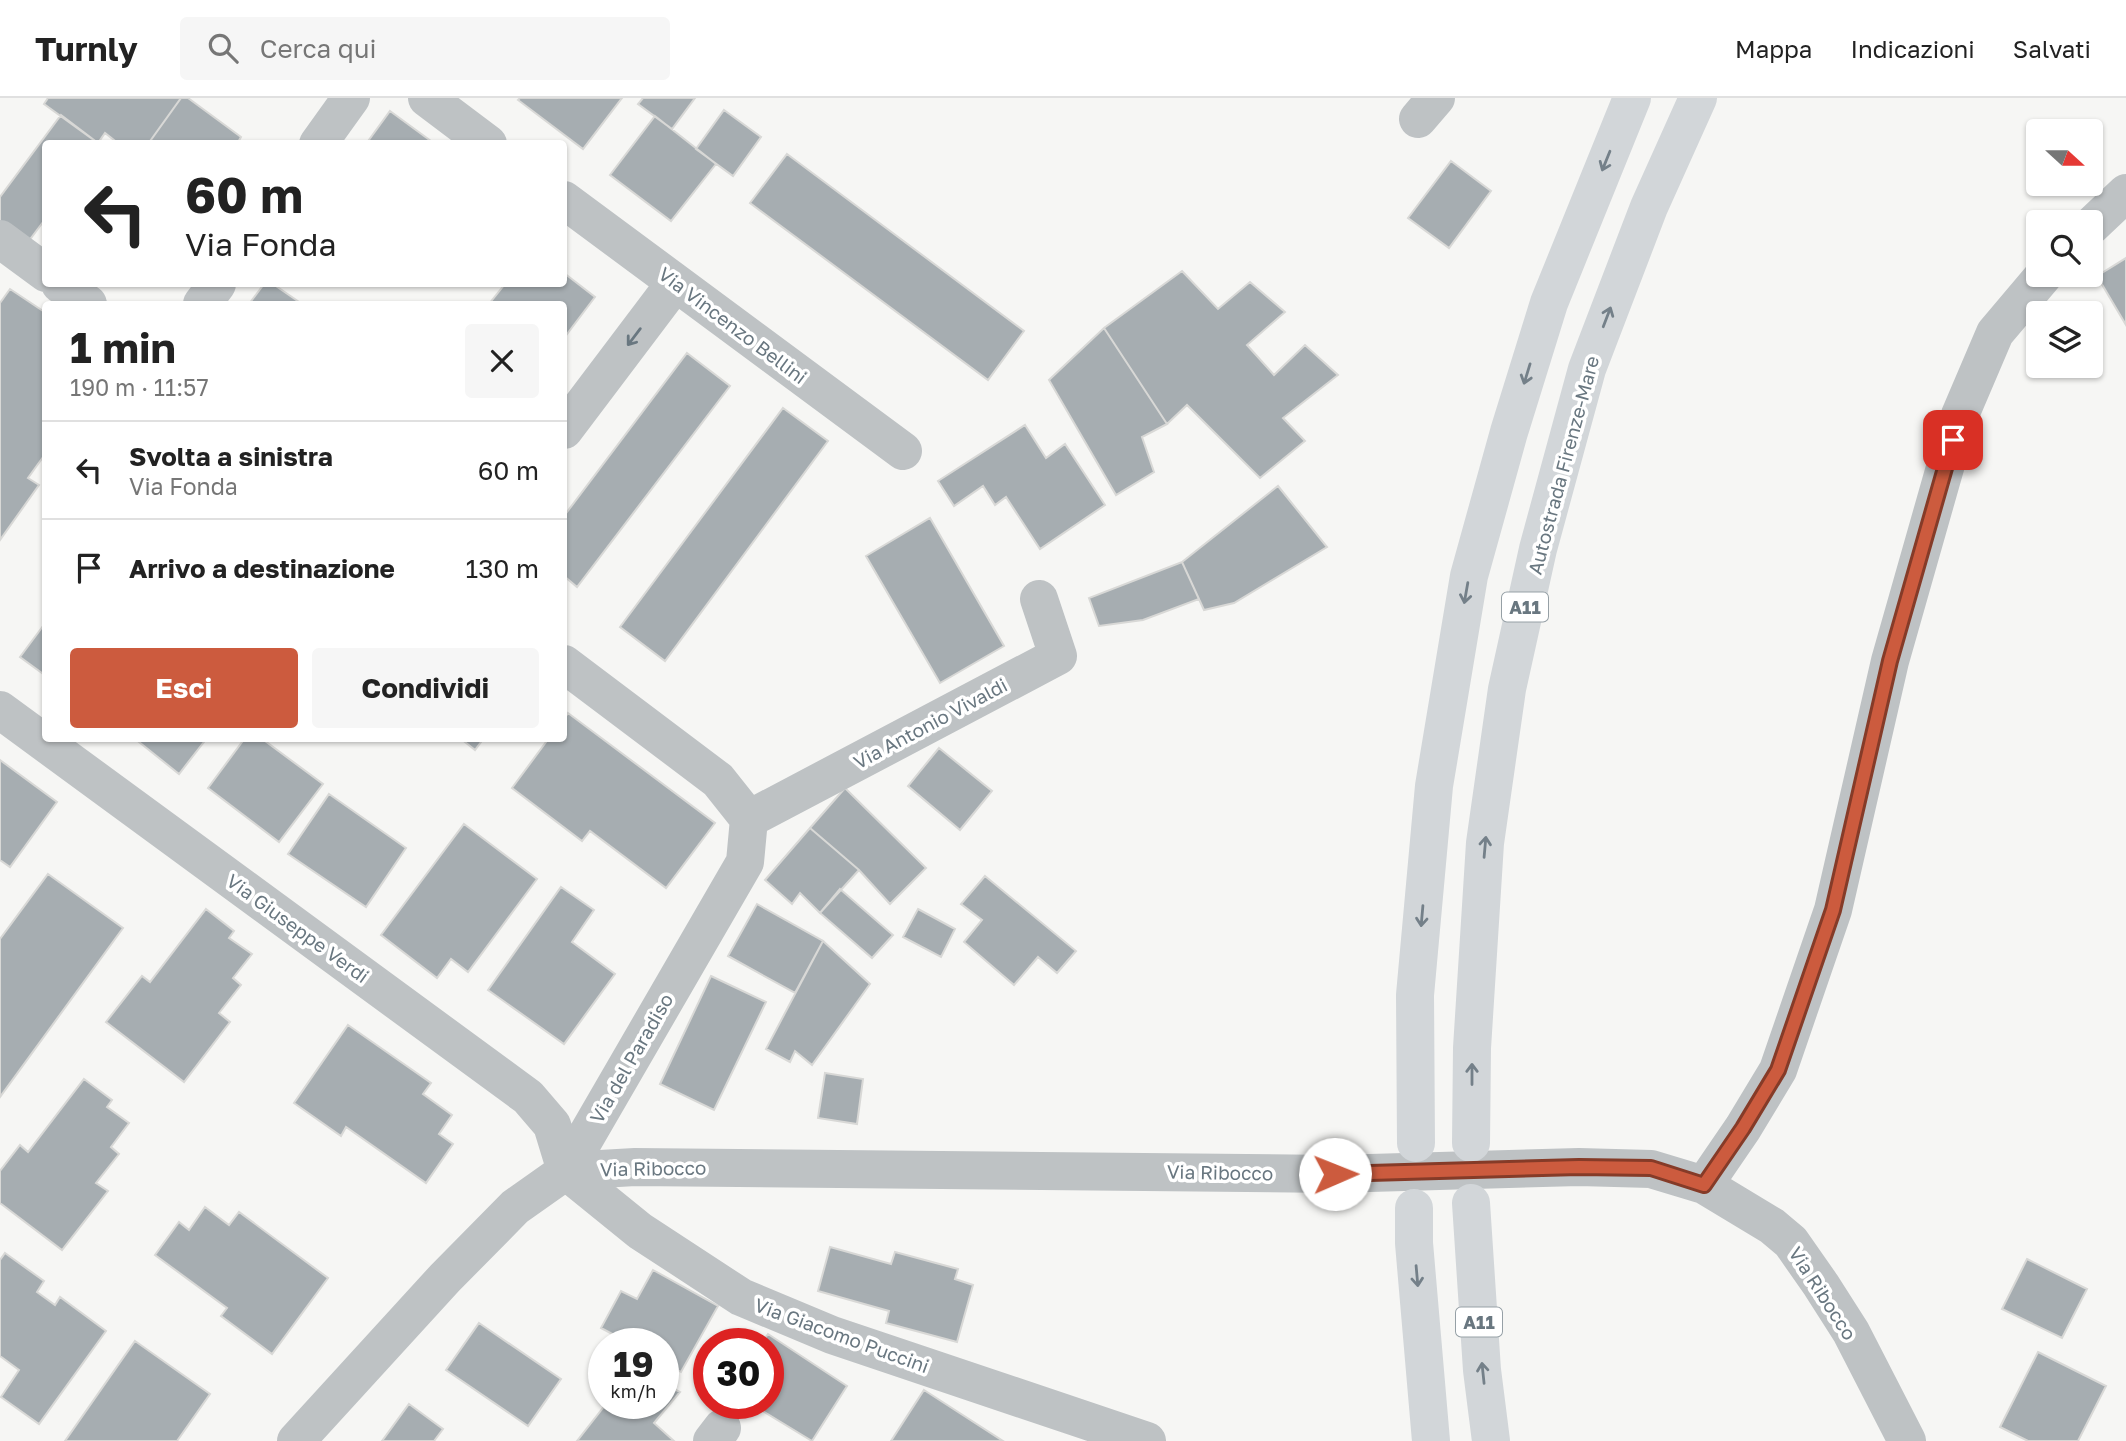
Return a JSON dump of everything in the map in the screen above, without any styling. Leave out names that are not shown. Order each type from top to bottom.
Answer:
[{"type":"highway","points":[[1416,1143],[1415,996],[1434,786],[1469,576],[1509,432],[1549,303],[1632,98]]},
{"type":"highway","name":"Autostrada Firenze-Mare","points":[[1471,1143],[1472,1048],[1485,843],[1507,689],[1538,549],[1587,369],[1649,207],[1698,98]]},
{"type":"highway","name":"A11","points":[[1471,1203],[1482,1370],[1491,1441]]},
{"type":"highway","points":[[1414,1208],[1414,1243],[1431,1441]]},
{"type":"street","points":[[321,140],[351,98]]},
{"type":"street","points":[[427,98],[483,140]]},
{"type":"street","points":[[2103,215],[2126,193]]},
{"type":"street","name":"Via Vincenzo Bellini","points":[[567,202],[903,451]]},
{"type":"street","points":[[0,239],[42,270]]},
{"type":"street","points":[[567,426],[675,283]]},
{"type":"street","points":[[64,287],[84,301]]},
{"type":"street","points":[[1704,1185],[1778,1070],[1833,910],[1890,661],[1960,415],[1995,333],[2034,287]]},
{"type":"street","name":"Via Antonio Vivaldi","points":[[749,819],[1058,656],[1039,599]]},
{"type":"street","points":[[567,666],[718,780],[749,819]]},
{"type":"street","name":"Via Giuseppe Verdi","points":[[0,710],[42,741]]},
{"type":"street","name":"Via Giuseppe Verdi","points":[[44,742],[528,1097],[552,1125],[566,1171]]},
{"type":"street","name":"Via del Paradiso","points":[[296,1441],[445,1278],[515,1207],[566,1171],[745,862],[749,819]]},
{"type":"street","name":"Via Ribocco","points":[[566,1171],[635,1167],[1335,1174],[1579,1167],[1651,1168],[1704,1185],[1772,1226],[1791,1242],[1851,1332],[1907,1441]]},
{"type":"street","name":"Via Giacomo Puccini","points":[[566,1171],[640,1231],[741,1297],[832,1335],[1147,1441]]},
{"type":"building","points":[[48,98],[181,98],[151,140],[114,140],[105,133],[100,140],[94,140],[44,104]]},
{"type":"building","points":[[181,98],[188,98],[241,137],[239,140],[151,140]]},
{"type":"building","points":[[622,98],[583,149],[518,100]]},
{"type":"building","points":[[643,98],[695,98],[672,129],[638,104]]},
{"type":"building","points":[[724,110],[761,137],[733,176],[696,149]]},
{"type":"building","points":[[390,111],[430,140],[369,140]]},
{"type":"building","points":[[61,115],[94,140],[42,140]]},
{"type":"building","points":[[655,116],[716,164],[671,221],[610,175]]},
{"type":"building","points":[[42,141],[42,223],[28,242],[0,221],[0,197]]},
{"type":"building","points":[[787,154],[1024,331],[988,380],[750,203]]},
{"type":"building","points":[[1451,161],[1491,191],[1449,248],[1408,218]]},
{"type":"building","points":[[2126,258],[2126,325],[2103,286],[2103,272]]},
{"type":"building","points":[[1182,271],[1218,309],[1250,282],[1285,312],[1247,345],[1274,375],[1305,345],[1338,375],[1283,418],[1305,441],[1260,478],[1187,405],[1167,424],[1104,328]]},
{"type":"building","points":[[567,275],[595,297],[567,334],[567,301],[491,301],[503,287],[567,287]]},
{"type":"building","points":[[262,287],[277,287],[298,301],[251,301]]},
{"type":"building","points":[[10,289],[42,310],[42,459],[28,478],[39,485],[0,540],[0,303]]},
{"type":"building","points":[[1104,328],[1167,424],[1142,437],[1154,472],[1116,495],[1049,380]]},
{"type":"building","points":[[687,353],[730,386],[577,587],[567,579],[567,512]]},
{"type":"building","points":[[783,408],[828,441],[665,661],[620,627]]},
{"type":"building","points":[[1025,425],[1046,458],[1065,444],[1105,505],[1040,549],[1006,497],[995,505],[983,486],[954,506],[938,481]]},
{"type":"building","points":[[1278,486],[1327,547],[1234,603],[1204,610],[1182,562]]},
{"type":"building","points":[[930,518],[1004,646],[940,683],[866,556]]},
{"type":"building","points":[[1182,562],[1199,599],[1143,620],[1099,626],[1089,598]]},
{"type":"building","points":[[42,627],[42,673],[20,657]]},
{"type":"building","points":[[567,714],[715,823],[666,888],[590,831],[582,841],[512,788],[546,742],[567,742]]},
{"type":"building","points":[[139,742],[204,742],[179,774]]},
{"type":"building","points":[[242,742],[266,742],[323,784],[279,842],[208,788]]},
{"type":"building","points":[[465,742],[481,742],[475,750]]},
{"type":"building","points":[[939,748],[992,791],[960,830],[908,786]]},
{"type":"building","points":[[0,760],[57,802],[10,867],[0,860]]},
{"type":"building","points":[[845,788],[926,868],[890,904],[859,870],[810,828]]},
{"type":"building","points":[[329,794],[406,848],[366,907],[288,854]]},
{"type":"building","points":[[464,824],[537,879],[468,972],[451,959],[437,978],[381,935]]},
{"type":"building","points":[[810,828],[859,870],[820,913],[800,893],[792,904],[765,880]]},
{"type":"building","points":[[48,874],[123,928],[0,1097],[0,939]]},
{"type":"building","points":[[985,876],[1076,951],[1057,973],[1038,957],[1014,985],[964,942],[982,920],[961,904]]},
{"type":"building","points":[[561,887],[594,910],[572,942],[615,974],[564,1044],[488,990]]},
{"type":"building","points":[[840,889],[893,935],[872,958],[820,913]]},
{"type":"building","points":[[757,904],[823,941],[795,993],[728,956]]},
{"type":"building","points":[[206,909],[234,931],[229,938],[252,954],[233,978],[241,985],[219,1013],[230,1022],[184,1082],[106,1022],[142,976],[150,982]]},
{"type":"building","points":[[918,909],[955,929],[941,957],[903,937]]},
{"type":"building","points":[[823,941],[870,984],[812,1065],[795,1051],[790,1062],[766,1049]]},
{"type":"building","points":[[711,976],[766,1002],[714,1110],[660,1084]]},
{"type":"building","points":[[348,1025],[431,1083],[423,1094],[452,1115],[439,1134],[453,1144],[426,1183],[346,1127],[341,1136],[294,1103]]},
{"type":"building","points":[[825,1073],[863,1079],[857,1124],[818,1118]]},
{"type":"building","points":[[84,1079],[112,1100],[107,1107],[129,1123],[111,1147],[119,1154],[96,1183],[108,1191],[62,1250],[0,1203],[0,1171],[20,1145],[28,1152]]},
{"type":"building","points":[[205,1207],[229,1225],[239,1212],[328,1278],[272,1354],[221,1316],[227,1308],[155,1255],[179,1222],[189,1230]]},
{"type":"building","points":[[830,1247],[891,1264],[895,1252],[958,1269],[955,1279],[973,1285],[957,1342],[886,1323],[889,1311],[818,1291]]},
{"type":"building","points":[[5,1253],[44,1281],[37,1292],[55,1305],[60,1297],[106,1331],[39,1424],[1,1397],[19,1370],[0,1356],[0,1260]]},
{"type":"building","points":[[2027,1259],[2087,1289],[2062,1338],[2002,1309]]},
{"type":"building","points":[[653,1270],[718,1306],[706,1328],[693,1328],[693,1351],[681,1372],[679,1328],[601,1328],[621,1291],[637,1299]]},
{"type":"building","points":[[479,1323],[561,1379],[528,1426],[446,1370]]},
{"type":"building","points":[[135,1341],[210,1394],[177,1441],[65,1441]]},
{"type":"building","points":[[784,1345],[847,1386],[812,1441],[776,1419],[784,1419]]},
{"type":"building","points":[[2038,1352],[2106,1386],[2078,1441],[2028,1441],[2000,1427]]},
{"type":"building","points":[[924,1390],[1003,1441],[891,1441]]},
{"type":"building","points":[[409,1404],[443,1429],[434,1441],[382,1441]]},
{"type":"building","points":[[594,1419],[657,1419],[654,1423],[674,1441],[577,1441]]},
{"type":"route","points":[[1335,1174],[1579,1167],[1651,1168],[1704,1185],[1778,1070],[1833,910],[1890,661],[1953,440]]}]
